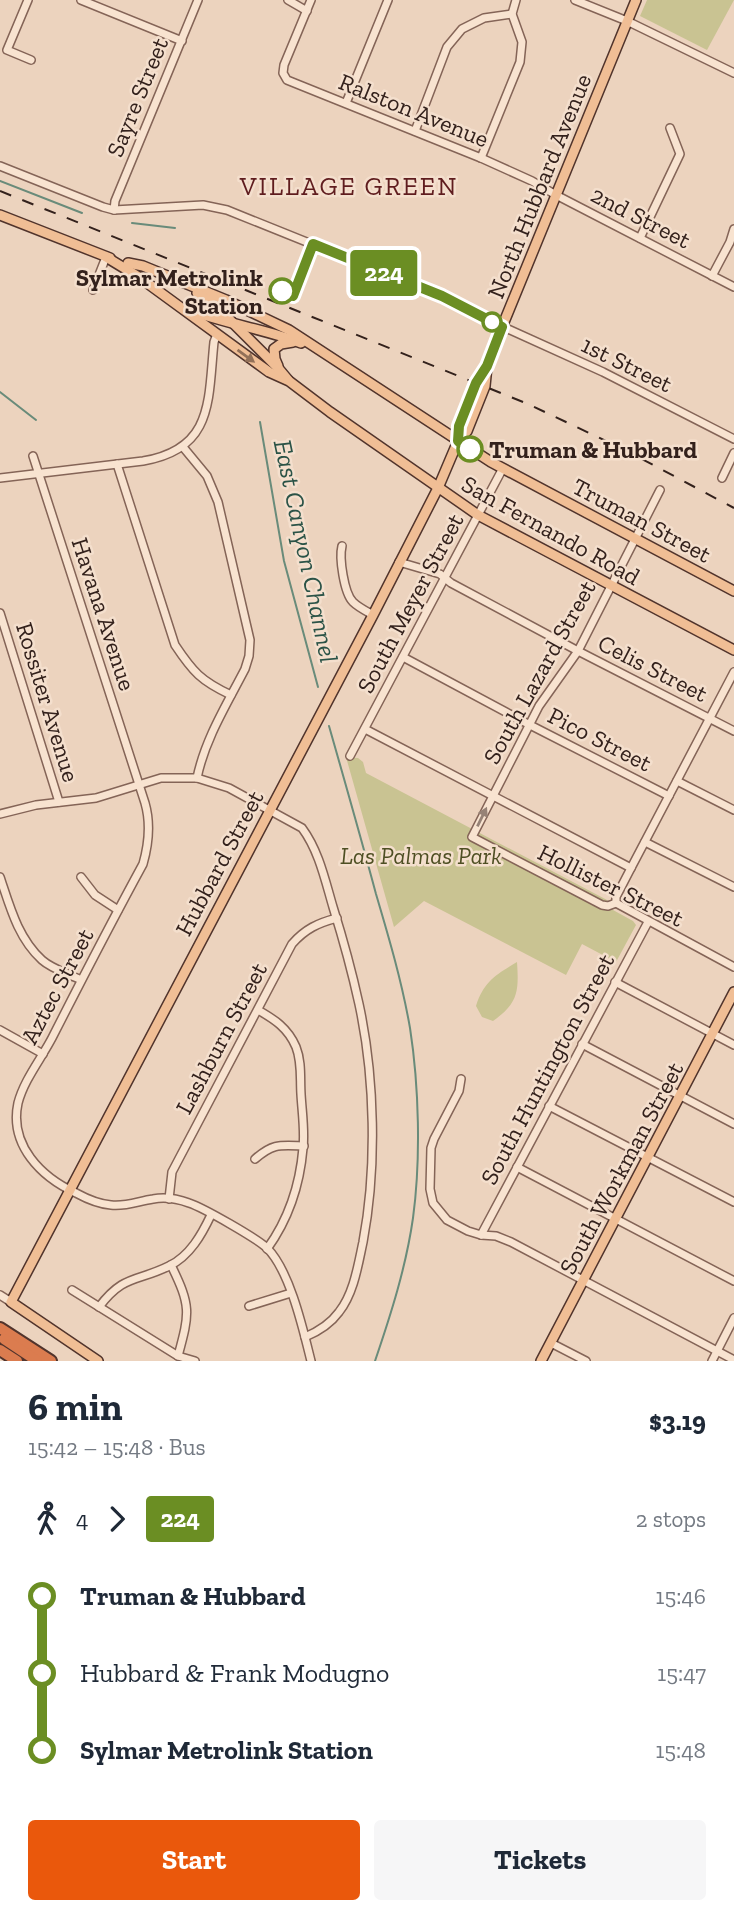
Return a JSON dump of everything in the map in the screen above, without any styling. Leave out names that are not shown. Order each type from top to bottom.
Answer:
[{"type":"highway","points":[[0,1328],[51,1361]]},
{"type":"highway","points":[[0,1336],[37,1361]]},
{"type":"highway","points":[[0,1343],[28,1361]]},
{"type":"highway","points":[[0,1350],[17,1361]]},
{"type":"main road","points":[[627,21],[636,0]]},
{"type":"main road","name":"North Hubbard Avenue","points":[[480,384],[627,21]]},
{"type":"main road","name":"San Fernando Road","points":[[0,215],[106,257],[128,263],[200,295],[235,324],[289,381]]},
{"type":"main road","name":"San Fernando Road","points":[[106,257],[172,300],[268,372],[289,381],[478,515],[734,650]]},
{"type":"main road","name":"Truman Street","points":[[128,263],[143,266],[226,300],[289,330],[503,468],[734,591]]},
{"type":"main road","name":"Truman Street","points":[[172,300],[202,314],[285,336],[319,350]]},
{"type":"main road","points":[[278,368],[274,349],[286,342],[298,342]]},
{"type":"main road","name":"Hubbard Street","points":[[11,1302],[438,488],[458,441],[467,431],[480,384]]},
{"type":"main road","name":"South Workman Street","points":[[541,1361],[734,992]]},
{"type":"main road","points":[[11,1302],[98,1361]]},
{"type":"street","points":[[28,0],[7,50],[31,60]]},
{"type":"street","points":[[81,0],[182,41]]},
{"type":"street","name":"Sayre Street","points":[[114,210],[198,0]]},
{"type":"street","points":[[288,0],[307,10],[311,0]]},
{"type":"street","points":[[346,103],[388,0]]},
{"type":"street","points":[[481,158],[520,62],[522,43],[512,13],[516,0]]},
{"type":"street","points":[[575,0],[627,21],[734,74]]},
{"type":"street","name":"Ralston Avenue","points":[[307,10],[284,65],[283,73],[288,80],[532,181]]},
{"type":"street","points":[[415,131],[447,47],[462,29],[484,18],[512,13]]},
{"type":"street","points":[[640,238],[680,155],[670,128]]},
{"type":"street","points":[[0,166],[114,210]]},
{"type":"street","name":"2nd Street","points":[[532,181],[734,287]]},
{"type":"street","name":"1st Street","points":[[114,210],[203,205],[227,210],[442,296],[502,327],[603,372],[734,439]]},
{"type":"street","points":[[712,276],[734,229]]},
{"type":"street","points":[[93,290],[106,257]]},
{"type":"street","points":[[0,478],[159,458],[183,447],[201,426],[217,334]]},
{"type":"street","points":[[183,447],[207,476],[218,502],[250,640],[245,669],[203,753],[197,778]]},
{"type":"street","points":[[722,478],[734,453]]},
{"type":"street","name":"Havana Avenue","points":[[33,456],[139,784]]},
{"type":"street","points":[[117,464],[175,645],[189,666],[208,684],[231,695]]},
{"type":"street","name":"South Meyer Street","points":[[350,756],[503,468]]},
{"type":"street","name":"South Lazard Street","points":[[472,837],[539,706],[578,651],[660,490]]},
{"type":"street","points":[[342,546],[340,561],[350,597],[373,615]]},
{"type":"street","name":"Celis Street","points":[[400,562],[440,574],[578,651],[734,731]]},
{"type":"street","name":"Rossiter Avenue","points":[[0,613],[59,802]]},
{"type":"street","name":"Pico Street","points":[[403,657],[669,796]]},
{"type":"street","points":[[616,903],[616,897],[631,867],[734,672]]},
{"type":"street","points":[[365,729],[631,867]]},
{"type":"street","points":[[0,814],[28,806],[96,798],[167,777],[197,778],[229,788],[302,828],[307,834],[318,856],[337,918],[359,1004],[368,1054],[371,1121],[370,1195],[358,1268],[339,1312],[327,1324],[305,1337]]},
{"type":"street","name":"Pico Street","points":[[677,781],[734,810]]},
{"type":"street","name":"Aztec Street","points":[[139,784],[150,818],[148,848],[143,864],[22,1089],[16,1119],[19,1136],[32,1162],[69,1190],[94,1202],[113,1206],[156,1198],[169,1199]]},
{"type":"street","name":"Hollister Street","points":[[472,837],[602,905],[616,903],[734,967]]},
{"type":"street","points":[[645,842],[734,887]]},
{"type":"street","points":[[0,877],[17,926],[26,941],[44,961],[82,980]]},
{"type":"street","points":[[81,877],[95,895],[118,910]]},
{"type":"street","name":"Lashburn Street","points":[[169,1199],[172,1172],[292,944],[301,933],[313,926],[337,918]]},
{"type":"street","name":"South Huntington Street","points":[[481,1235],[648,922]]},
{"type":"street","points":[[615,982],[734,1045]]},
{"type":"street","points":[[258,1010],[276,1020],[286,1030],[300,1061],[303,1146],[298,1183],[286,1216],[267,1249]]},
{"type":"street","points":[[0,1030],[43,1054]]},
{"type":"street","points":[[582,1044],[734,1124]]},
{"type":"street","points":[[461,1079],[431,1148],[430,1189],[433,1203],[447,1220],[468,1231],[511,1242],[734,1360]]},
{"type":"street","points":[[549,1106],[734,1202]]},
{"type":"street","points":[[255,1159],[267,1148],[282,1145],[303,1146]]},
{"type":"street","points":[[517,1167],[734,1281]]},
{"type":"street","points":[[169,1199],[190,1203],[267,1249],[279,1264],[291,1293],[311,1361]]},
{"type":"street","points":[[99,1307],[111,1291],[125,1282],[171,1265],[187,1252],[203,1232],[211,1215]]},
{"type":"street","points":[[171,1265],[184,1290],[187,1309],[187,1323],[178,1356]]},
{"type":"street","points":[[72,1290],[178,1356],[195,1361]]},
{"type":"street","points":[[249,1306],[291,1293]]},
{"type":"street","points":[[0,1295],[11,1302]]},
{"type":"street","points":[[712,1361],[734,1318]]},
{"type":"street","points":[[551,1343],[586,1361]]},
{"type":"green space","points":[[647,0],[734,0],[707,50],[640,16]]},
{"type":"green space","name":"Las Palmas Park","points":[[346,757],[358,758],[363,762],[366,773],[607,900],[613,910],[636,925],[616,962],[582,944],[566,975],[424,901],[394,927]]},
{"type":"green space","points":[[517,962],[517,989],[512,1002],[493,1021],[482,1017],[476,1006],[483,990],[497,975]]},
{"type":"waterway","name":"East Canyon Channel","points":[[0,181],[82,213]]},
{"type":"waterway","name":"East Canyon Channel","points":[[132,223],[175,228]]},
{"type":"waterway","points":[[0,392],[36,420]]},
{"type":"waterway","name":"East Canyon Channel","points":[[260,422],[284,561],[318,687]]},
{"type":"waterway","name":"East Canyon Channel","points":[[329,726],[399,977],[410,1028],[415,1074],[418,1147],[413,1218],[397,1290],[375,1361]]},
{"type":"railway","points":[[0,191],[528,404],[625,450],[734,508]]},
{"type":"bus line","name":"224","points":[[282,291],[293,296],[313,244],[442,296],[502,327],[459,426],[458,441],[470,449]]},
{"type":"place","name":"Sylmar Metrolink Station","points":[[282,291]]},
{"type":"place","name":"Truman & Hubbard","points":[[470,449]]},
{"type":"district","name":"VILLAGE GREEN","points":[[349,186]]}]
